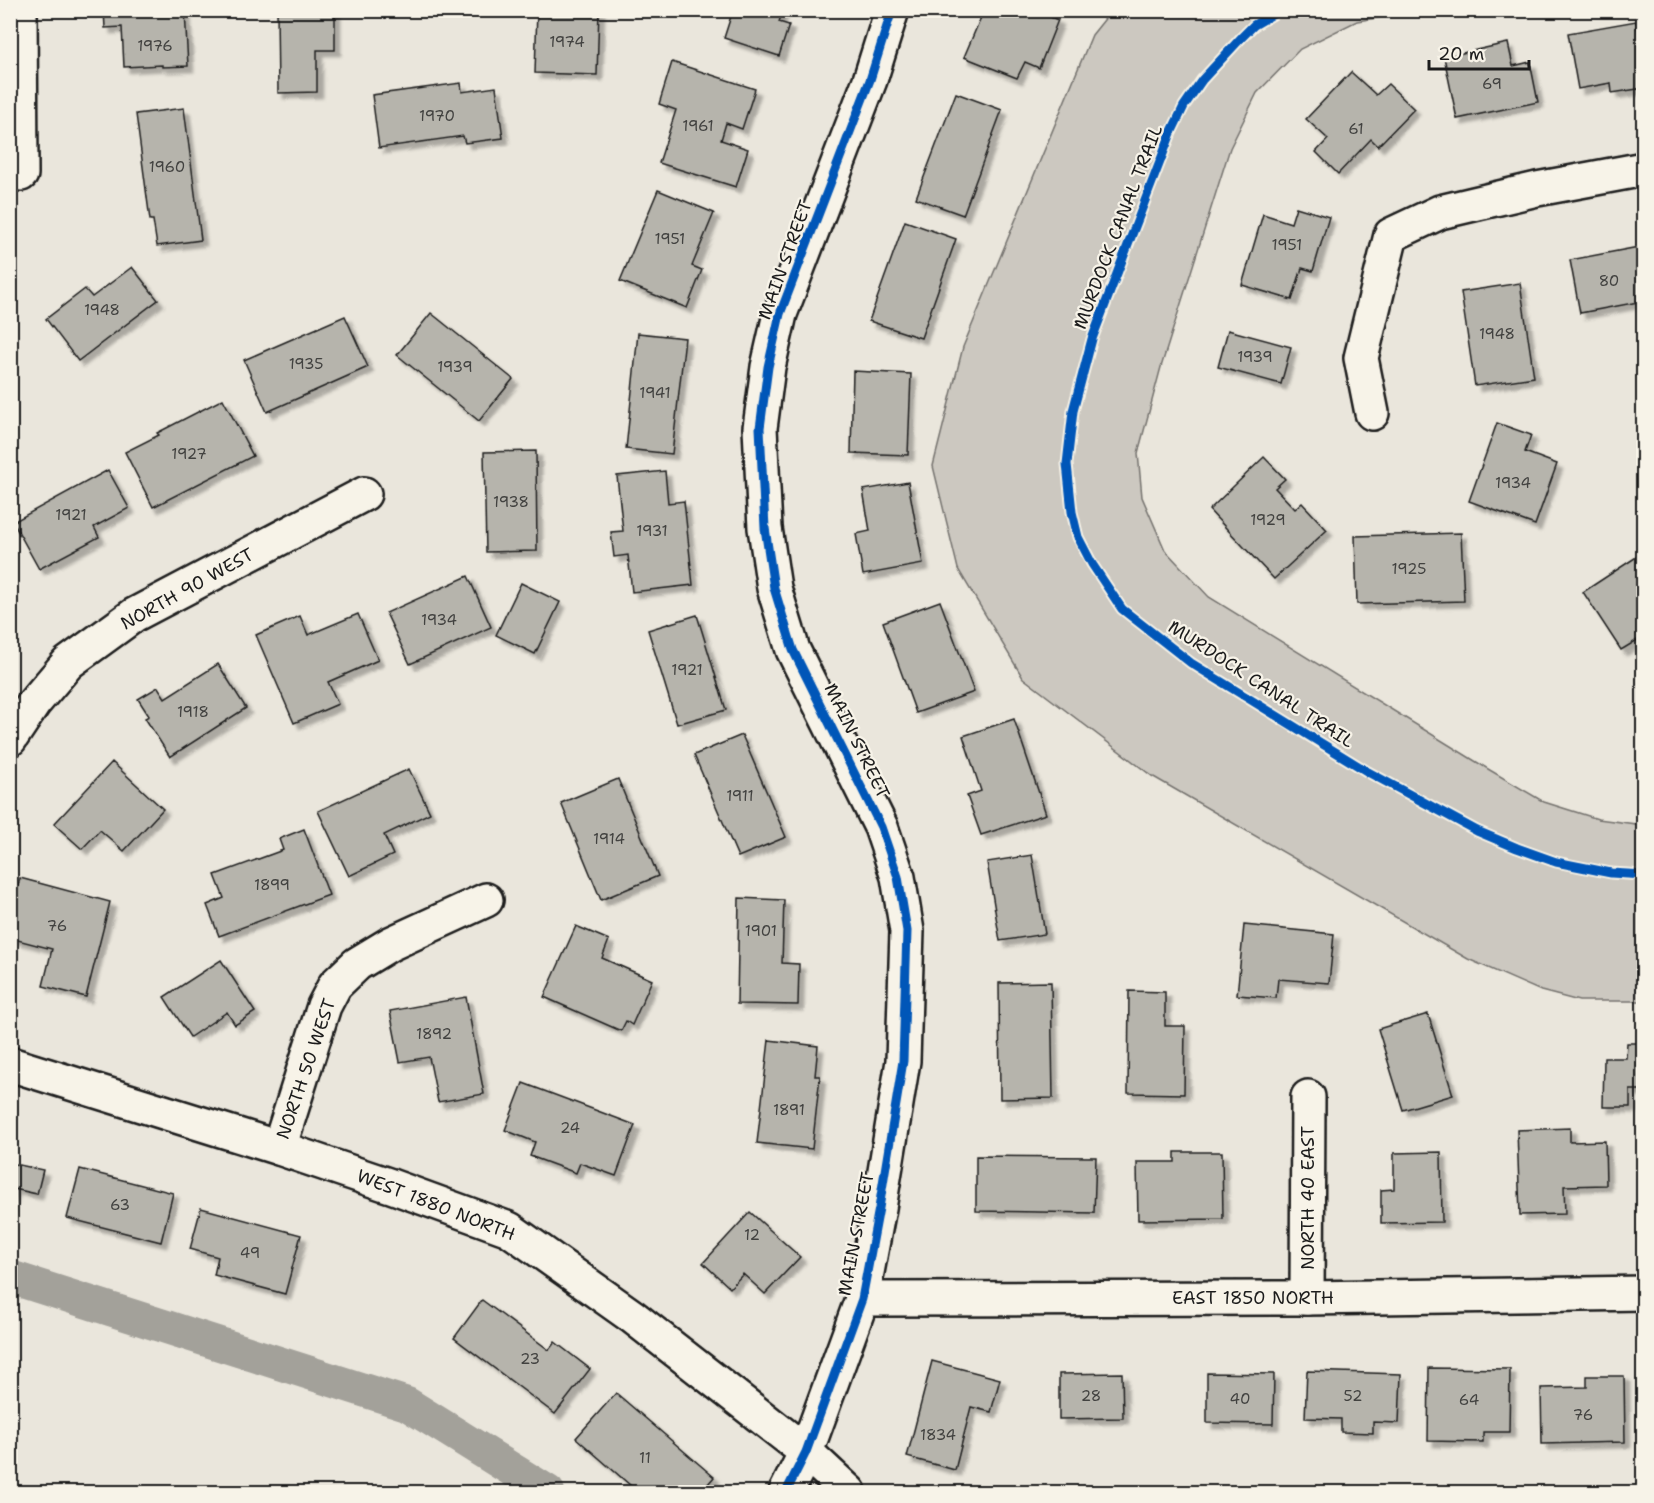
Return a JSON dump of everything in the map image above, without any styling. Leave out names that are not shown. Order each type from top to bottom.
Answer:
[{"type":"street","points":[[20,10],[21,174]]},
{"type":"street","name":"MAIN STREET","points":[[786,1492],[806,1452],[862,1299],[903,1061],[907,931],[898,877],[881,827],[793,650],[774,588],[765,528],[760,428],[768,368],[780,314],[870,80],[892,10]]},
{"type":"street","points":[[1372,413],[1361,358],[1391,235],[1440,212],[1537,189],[1644,169]]},
{"type":"street","name":"NORTH 90 WEST","points":[[10,739],[34,703],[68,663],[134,615],[364,494]]},
{"type":"street","name":"NORTH 50 WEST","points":[[279,1148],[324,1006],[335,985],[357,964],[390,944],[486,900]]},
{"type":"street","name":"WEST 1880 NORTH","points":[[10,1064],[279,1148],[509,1229],[633,1317],[806,1452],[849,1492]]},
{"type":"street","name":"NORTH 40 EAST","points":[[1307,1298],[1308,1097]]},
{"type":"street","name":"EAST 1850 NORTH","points":[[862,1299],[1307,1298],[1644,1293]]},
{"type":"shaded area","points":[[1112,10],[1423,11],[1357,21],[1300,49],[1257,93],[1230,148],[1161,367],[1138,453],[1142,497],[1165,550],[1209,597],[1544,802],[1598,819],[1643,825],[1643,1001],[1579,1001],[1541,991],[1468,959],[1152,776],[1023,678],[958,569],[933,466],[963,347],[1092,35]]},
{"type":"building","points":[[104,10],[185,10],[188,66],[124,67],[122,27],[105,28]]},
{"type":"building","points":[[277,10],[335,10],[335,50],[317,50],[317,92],[278,93]]},
{"type":"building","points":[[537,10],[599,10],[597,75],[535,73]]},
{"type":"building","points":[[733,10],[783,10],[779,22],[789,25],[779,56],[724,38]]},
{"type":"building","points":[[984,10],[1051,10],[1048,16],[1058,20],[1039,68],[1025,62],[1017,78],[964,57]]},
{"type":"building","points":[[1636,21],[1641,47],[1644,46],[1644,88],[1612,93],[1611,83],[1578,89],[1568,33]]},
{"type":"building","points":[[1508,43],[1513,66],[1530,62],[1538,102],[1457,119],[1444,57]]},
{"type":"building","points":[[672,62],[755,89],[742,129],[726,123],[721,140],[748,149],[736,187],[659,163],[676,110],[659,104]]},
{"type":"building","points":[[1351,72],[1376,95],[1388,84],[1414,109],[1378,146],[1371,139],[1338,174],[1316,152],[1328,139],[1306,119]]},
{"type":"building","points":[[461,83],[462,92],[496,87],[503,138],[465,143],[463,136],[379,148],[372,95]]},
{"type":"building","points":[[956,93],[1002,110],[963,215],[916,198]]},
{"type":"building","points":[[184,108],[201,240],[157,246],[153,220],[150,220],[136,114]]},
{"type":"building","points":[[658,190],[714,213],[692,266],[702,270],[687,308],[620,281]]},
{"type":"building","points":[[1296,207],[1329,217],[1313,271],[1302,268],[1292,300],[1242,285],[1263,214],[1291,223]]},
{"type":"building","points":[[905,221],[956,239],[921,338],[869,321]]},
{"type":"building","points":[[1644,246],[1644,301],[1580,313],[1570,260]]},
{"type":"building","points":[[132,267],[158,300],[78,361],[46,319],[85,289],[92,297]]},
{"type":"building","points":[[1520,283],[1534,377],[1475,386],[1461,292]]},
{"type":"building","points":[[431,313],[513,379],[479,421],[397,355]]},
{"type":"building","points":[[345,316],[368,367],[267,412],[244,360]]},
{"type":"building","points":[[1228,330],[1291,347],[1281,384],[1218,367]]},
{"type":"building","points":[[638,333],[685,338],[672,454],[626,449]]},
{"type":"building","points":[[853,371],[911,374],[908,455],[851,453]]},
{"type":"building","points":[[223,399],[253,456],[153,507],[125,452]]},
{"type":"building","points":[[1497,423],[1531,435],[1525,452],[1557,464],[1535,525],[1469,501]]},
{"type":"building","points":[[536,451],[537,551],[486,552],[484,452]]},
{"type":"building","points":[[1264,457],[1285,479],[1275,488],[1295,509],[1302,503],[1327,530],[1274,579],[1209,510]]},
{"type":"building","points":[[108,470],[129,508],[94,527],[99,537],[39,569],[13,522]]},
{"type":"building","points":[[665,471],[668,503],[684,501],[693,585],[632,592],[628,555],[614,557],[611,532],[623,531],[617,476]]},
{"type":"building","points":[[908,482],[923,564],[863,575],[856,534],[870,531],[863,490]]},
{"type":"building","points":[[1461,533],[1464,601],[1357,604],[1355,536]]},
{"type":"building","points":[[1644,552],[1644,636],[1621,650],[1583,592]]},
{"type":"building","points":[[468,576],[491,627],[410,664],[386,613]]},
{"type":"building","points":[[521,583],[560,602],[535,654],[496,635]]},
{"type":"building","points":[[940,601],[974,692],[916,713],[883,622]]},
{"type":"building","points":[[358,614],[378,660],[328,682],[338,704],[294,723],[256,635],[300,616],[308,635]]},
{"type":"building","points":[[697,615],[726,710],[677,724],[648,630]]},
{"type":"building","points":[[218,664],[246,708],[170,757],[145,718],[149,716],[138,699],[158,687],[165,698]]},
{"type":"building","points":[[1014,719],[1046,814],[981,835],[967,796],[981,791],[963,736]]},
{"type":"building","points":[[742,735],[786,837],[738,857],[694,755]]},
{"type":"building","points":[[112,762],[163,809],[124,851],[100,830],[82,849],[54,824]]},
{"type":"building","points":[[409,769],[430,813],[384,835],[393,855],[349,876],[318,811]]},
{"type":"building","points":[[618,779],[658,876],[601,900],[561,803]]},
{"type":"building","points":[[304,829],[329,895],[219,936],[207,905],[224,898],[215,875],[283,850],[279,839]]},
{"type":"building","points":[[1032,855],[1045,934],[1000,941],[987,862]]},
{"type":"building","points":[[20,878],[110,902],[86,997],[43,986],[52,949],[10,938],[10,914]]},
{"type":"building","points":[[739,898],[784,900],[782,963],[799,964],[798,1005],[737,1004]]},
{"type":"building","points":[[1244,925],[1334,934],[1329,983],[1278,979],[1276,998],[1237,995]]},
{"type":"building","points":[[576,926],[609,940],[602,958],[652,980],[632,1025],[626,1021],[621,1031],[544,997]]},
{"type":"building","points":[[221,960],[255,1012],[235,1025],[227,1012],[190,1037],[164,997]]},
{"type":"building","points":[[1051,982],[1053,1098],[1000,1099],[999,983]]},
{"type":"building","points":[[1129,991],[1165,992],[1165,1026],[1185,1026],[1184,1094],[1128,1093]]},
{"type":"building","points":[[466,997],[484,1094],[438,1102],[429,1057],[400,1062],[390,1011]]},
{"type":"building","points":[[1428,1014],[1453,1095],[1403,1110],[1378,1029]]},
{"type":"building","points":[[769,1040],[818,1046],[815,1076],[820,1076],[812,1149],[757,1143]]},
{"type":"building","points":[[1627,1043],[1644,1043],[1644,1090],[1630,1090],[1630,1107],[1603,1107],[1604,1058],[1626,1058]]},
{"type":"building","points":[[523,1083],[635,1125],[616,1176],[580,1163],[576,1173],[530,1156],[535,1142],[505,1130]]},
{"type":"building","points":[[1570,1128],[1570,1142],[1605,1141],[1606,1185],[1564,1186],[1565,1214],[1520,1215],[1517,1130]]},
{"type":"building","points":[[1175,1152],[1222,1152],[1223,1219],[1138,1220],[1137,1162],[1175,1162]]},
{"type":"building","points":[[1441,1152],[1442,1222],[1381,1223],[1381,1190],[1394,1189],[1394,1153]]},
{"type":"building","points":[[976,1156],[1096,1157],[1094,1213],[976,1211]]},
{"type":"building","points":[[10,1163],[43,1170],[37,1194],[14,1189],[10,1206]]},
{"type":"building","points":[[80,1169],[173,1193],[161,1242],[67,1218]]},
{"type":"building","points":[[201,1208],[301,1235],[285,1294],[214,1275],[218,1257],[190,1249]]},
{"type":"building","points":[[750,1212],[800,1257],[765,1294],[743,1274],[730,1288],[703,1263]]},
{"type":"building","points":[[482,1300],[549,1350],[555,1342],[590,1369],[555,1414],[454,1338]]},
{"type":"building","points":[[932,1361],[1000,1379],[991,1412],[971,1407],[955,1470],[907,1457]]},
{"type":"building","points":[[1429,1368],[1510,1369],[1509,1432],[1483,1432],[1483,1442],[1428,1441]]},
{"type":"building","points":[[1307,1371],[1401,1374],[1399,1423],[1373,1422],[1373,1433],[1341,1432],[1341,1419],[1305,1418]]},
{"type":"building","points":[[1122,1373],[1123,1418],[1059,1419],[1059,1374]]},
{"type":"building","points":[[1207,1373],[1274,1374],[1273,1424],[1207,1423]]},
{"type":"building","points":[[1587,1376],[1624,1376],[1625,1442],[1542,1444],[1541,1388],[1587,1387]]},
{"type":"building","points":[[616,1393],[714,1477],[701,1492],[638,1492],[576,1438]]},
{"type":"waterway","points":[[10,1277],[407,1404],[548,1492]]},
{"type":"cycle path","points":[[786,1492],[806,1452],[862,1299],[903,1061],[907,931],[898,877],[881,827],[793,650],[774,588],[765,528],[760,428],[768,367],[780,314],[870,80],[892,10]]},
{"type":"cycle path","name":"MURDOCK CANAL TRAIL","points":[[1280,10],[1254,25],[1202,80],[1184,106],[1171,133],[1118,271],[1092,339],[1073,411],[1067,464],[1072,512],[1078,537],[1092,564],[1122,609],[1191,663],[1368,772],[1477,831],[1517,848],[1556,862],[1611,873],[1644,875]]}]
